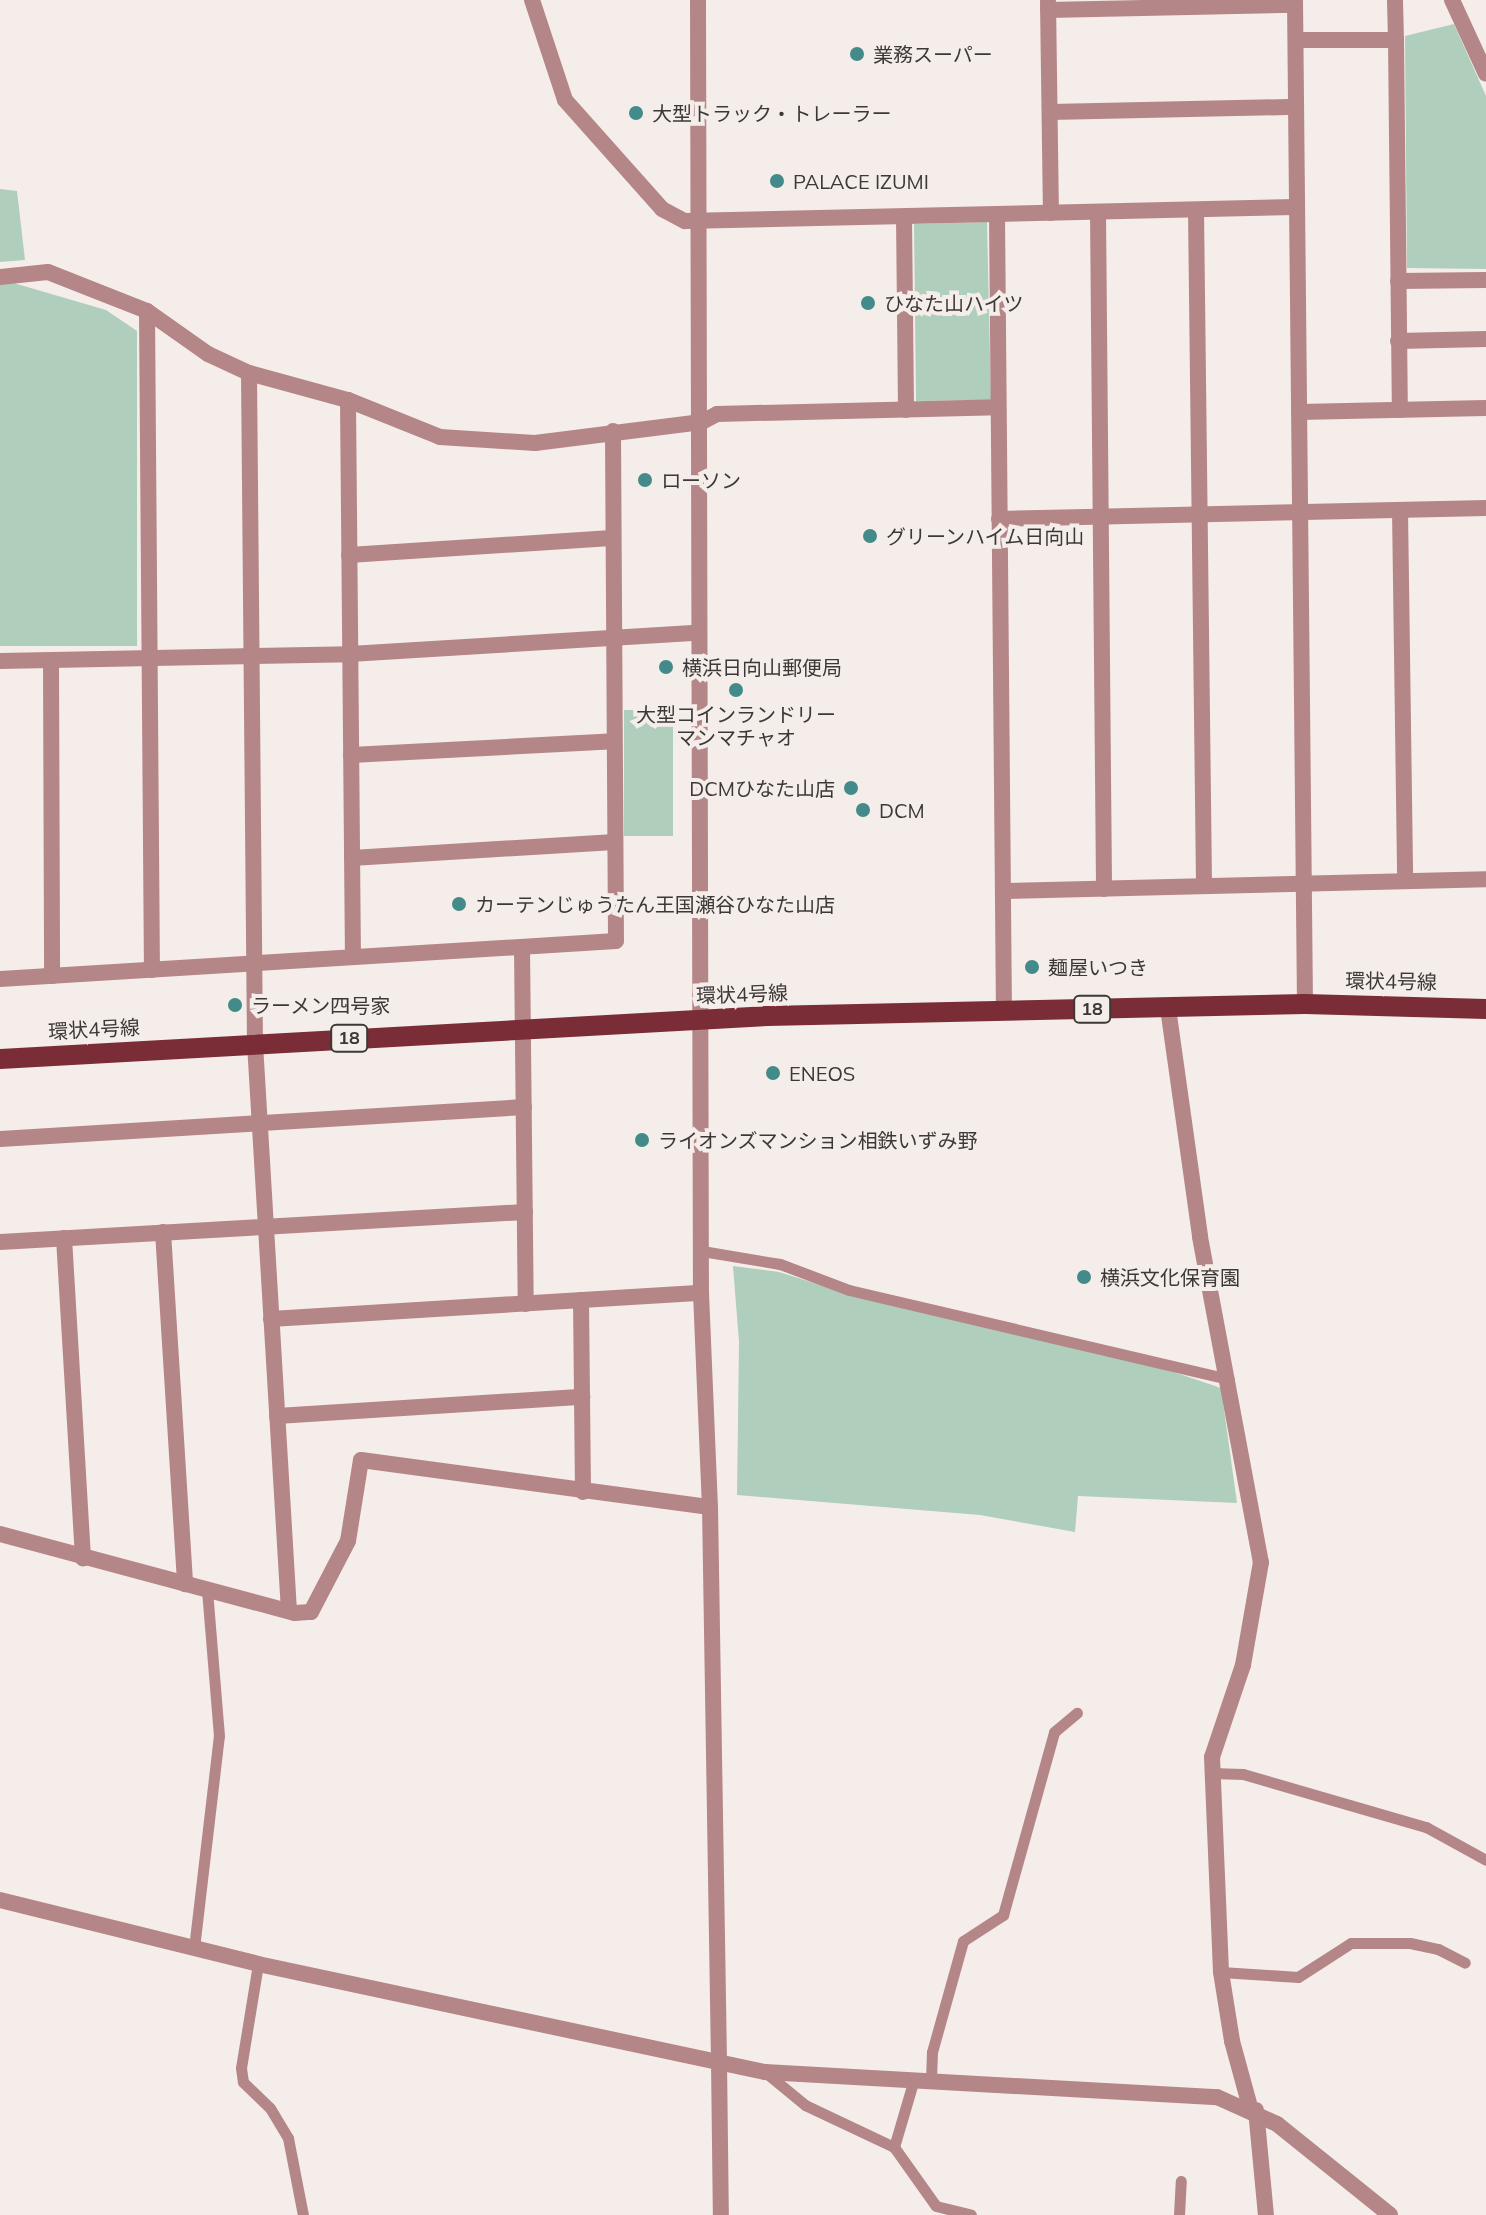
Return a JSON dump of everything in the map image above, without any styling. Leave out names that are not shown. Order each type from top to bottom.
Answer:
[{"type":"main road","name":"環状4号線","points":[[0,1059],[699,1019],[1305,1004],[1486,1009]]},
{"type":"street","points":[[532,0],[565,100],[662,209],[700,222],[1297,207]]},
{"type":"street","points":[[698,0],[702,422],[696,633],[701,1293],[710,1507],[721,2215]]},
{"type":"street","points":[[1395,0],[1400,410]]},
{"type":"street","points":[[1452,0],[1486,74]]},
{"type":"street","points":[[1051,213],[1048,5],[1295,2],[1305,1004]]},
{"type":"street","points":[[1296,40],[1396,40]]},
{"type":"street","points":[[1050,112],[1296,107]]},
{"type":"street","points":[[1196,210],[1204,886]]},
{"type":"street","points":[[1098,212],[1104,889]]},
{"type":"street","points":[[997,214],[1004,1010]]},
{"type":"street","points":[[904,217],[906,410]]},
{"type":"street","points":[[0,277],[48,272],[147,311],[208,354],[249,373],[348,400],[440,437],[535,443],[702,422],[717,414],[998,407]]},
{"type":"street","points":[[1398,281],[1486,280]]},
{"type":"street","points":[[147,311],[152,970]]},
{"type":"street","points":[[1398,341],[1486,339]]},
{"type":"street","points":[[249,373],[255,1044],[289,1611]]},
{"type":"street","points":[[348,400],[353,957]]},
{"type":"street","points":[[1299,412],[1486,408]]},
{"type":"street","points":[[0,979],[616,941],[611,538],[613,431]]},
{"type":"street","points":[[999,519],[1486,508]]},
{"type":"street","points":[[1400,510],[1405,881]]},
{"type":"street","points":[[349,555],[611,538]]},
{"type":"street","points":[[0,661],[350,654],[696,633]]},
{"type":"street","points":[[51,661],[52,976]]},
{"type":"street","points":[[351,755],[614,741]]},
{"type":"street","points":[[352,858],[615,842]]},
{"type":"street","points":[[1003,891],[1486,879]]},
{"type":"street","points":[[522,948],[526,1304]]},
{"type":"street","points":[[1168,1008],[1200,1237],[1230,1379],[1261,1562],[1243,1665],[1212,1757],[1211,1773],[1221,1972],[1232,2041],[1253,2109],[1266,2215]]},
{"type":"street","points":[[0,1139],[524,1107]]},
{"type":"street","points":[[0,1242],[525,1212]]},
{"type":"street","points":[[163,1232],[185,1584]]},
{"type":"street","points":[[64,1238],[83,1558]]},
{"type":"street","points":[[271,1319],[701,1293]]},
{"type":"street","points":[[581,1300],[583,1492]]},
{"type":"street","points":[[277,1416],[582,1397]]},
{"type":"street","points":[[0,1534],[289,1611],[311,1612],[348,1541],[361,1460],[710,1507]]},
{"type":"street","points":[[0,1900],[258,1964],[765,2072],[1217,2097],[1253,2109],[1390,2215]]},
{"type":"lane","points":[[702,1251],[780,1264],[849,1290],[1230,1379]]},
{"type":"lane","points":[[194,1948],[219,1736],[207,1589]]},
{"type":"lane","points":[[894,2147],[932,2052],[963,1941],[1003,1915],[1054,1732],[1077,1713]]},
{"type":"lane","points":[[1211,1773],[1243,1774],[1426,1827],[1486,1860]]},
{"type":"lane","points":[[1221,1972],[1298,1977],[1351,1943],[1410,1943],[1438,1949],[1465,1963]]},
{"type":"lane","points":[[258,1964],[243,2052],[243,2082],[270,2108],[288,2138],[303,2215]]},
{"type":"lane","points":[[765,2072],[805,2105],[894,2147],[936,2206],[971,2215]]},
{"type":"lane","points":[[1179,2215],[1181,2181]]},
{"type":"green space","points":[[1454,24],[1486,96],[1486,269],[1407,268],[1405,36]]},
{"type":"green space","points":[[0,189],[17,191],[25,260],[0,262]]},
{"type":"green space","points":[[987,222],[991,400],[916,401],[914,224]]},
{"type":"green space","points":[[0,279],[106,310],[137,331],[137,646],[0,646]]},
{"type":"green space","points":[[624,710],[673,710],[673,836],[624,836]]},
{"type":"green space","points":[[733,1266],[779,1272],[849,1294],[1144,1362],[1221,1388],[1237,1503],[1078,1496],[1075,1532],[980,1515],[737,1495],[739,1342]]},
{"type":"place","name":"業務スーパー","points":[[857,54]]},
{"type":"place","name":"大型トラック・トレーラー","points":[[636,113]]},
{"type":"place","name":"PALACE IZUMI","points":[[777,181]]},
{"type":"place","name":"ひなた山ハイツ","points":[[868,303]]},
{"type":"place","name":"ローソン","points":[[645,480]]},
{"type":"place","name":"グリーンハイム日向山","points":[[870,536]]},
{"type":"place","name":"横浜日向山郵便局","points":[[666,667]]},
{"type":"place","name":"大型コインランドリー マンマチャオ","points":[[736,690]]},
{"type":"place","name":"DCMひなた山店","points":[[851,788]]},
{"type":"place","name":"DCM","points":[[863,810]]},
{"type":"place","name":"カーテンじゅうたん王国瀬谷ひなた山店","points":[[459,904]]},
{"type":"place","name":"麺屋いつき","points":[[1032,967]]},
{"type":"place","name":"ラーメン四号家","points":[[235,1005]]},
{"type":"place","name":"ENEOS","points":[[773,1073]]},
{"type":"place","name":"ライオンズマンション相鉄いずみ野","points":[[642,1140]]},
{"type":"place","name":"横浜文化保育園","points":[[1084,1277]]}]
